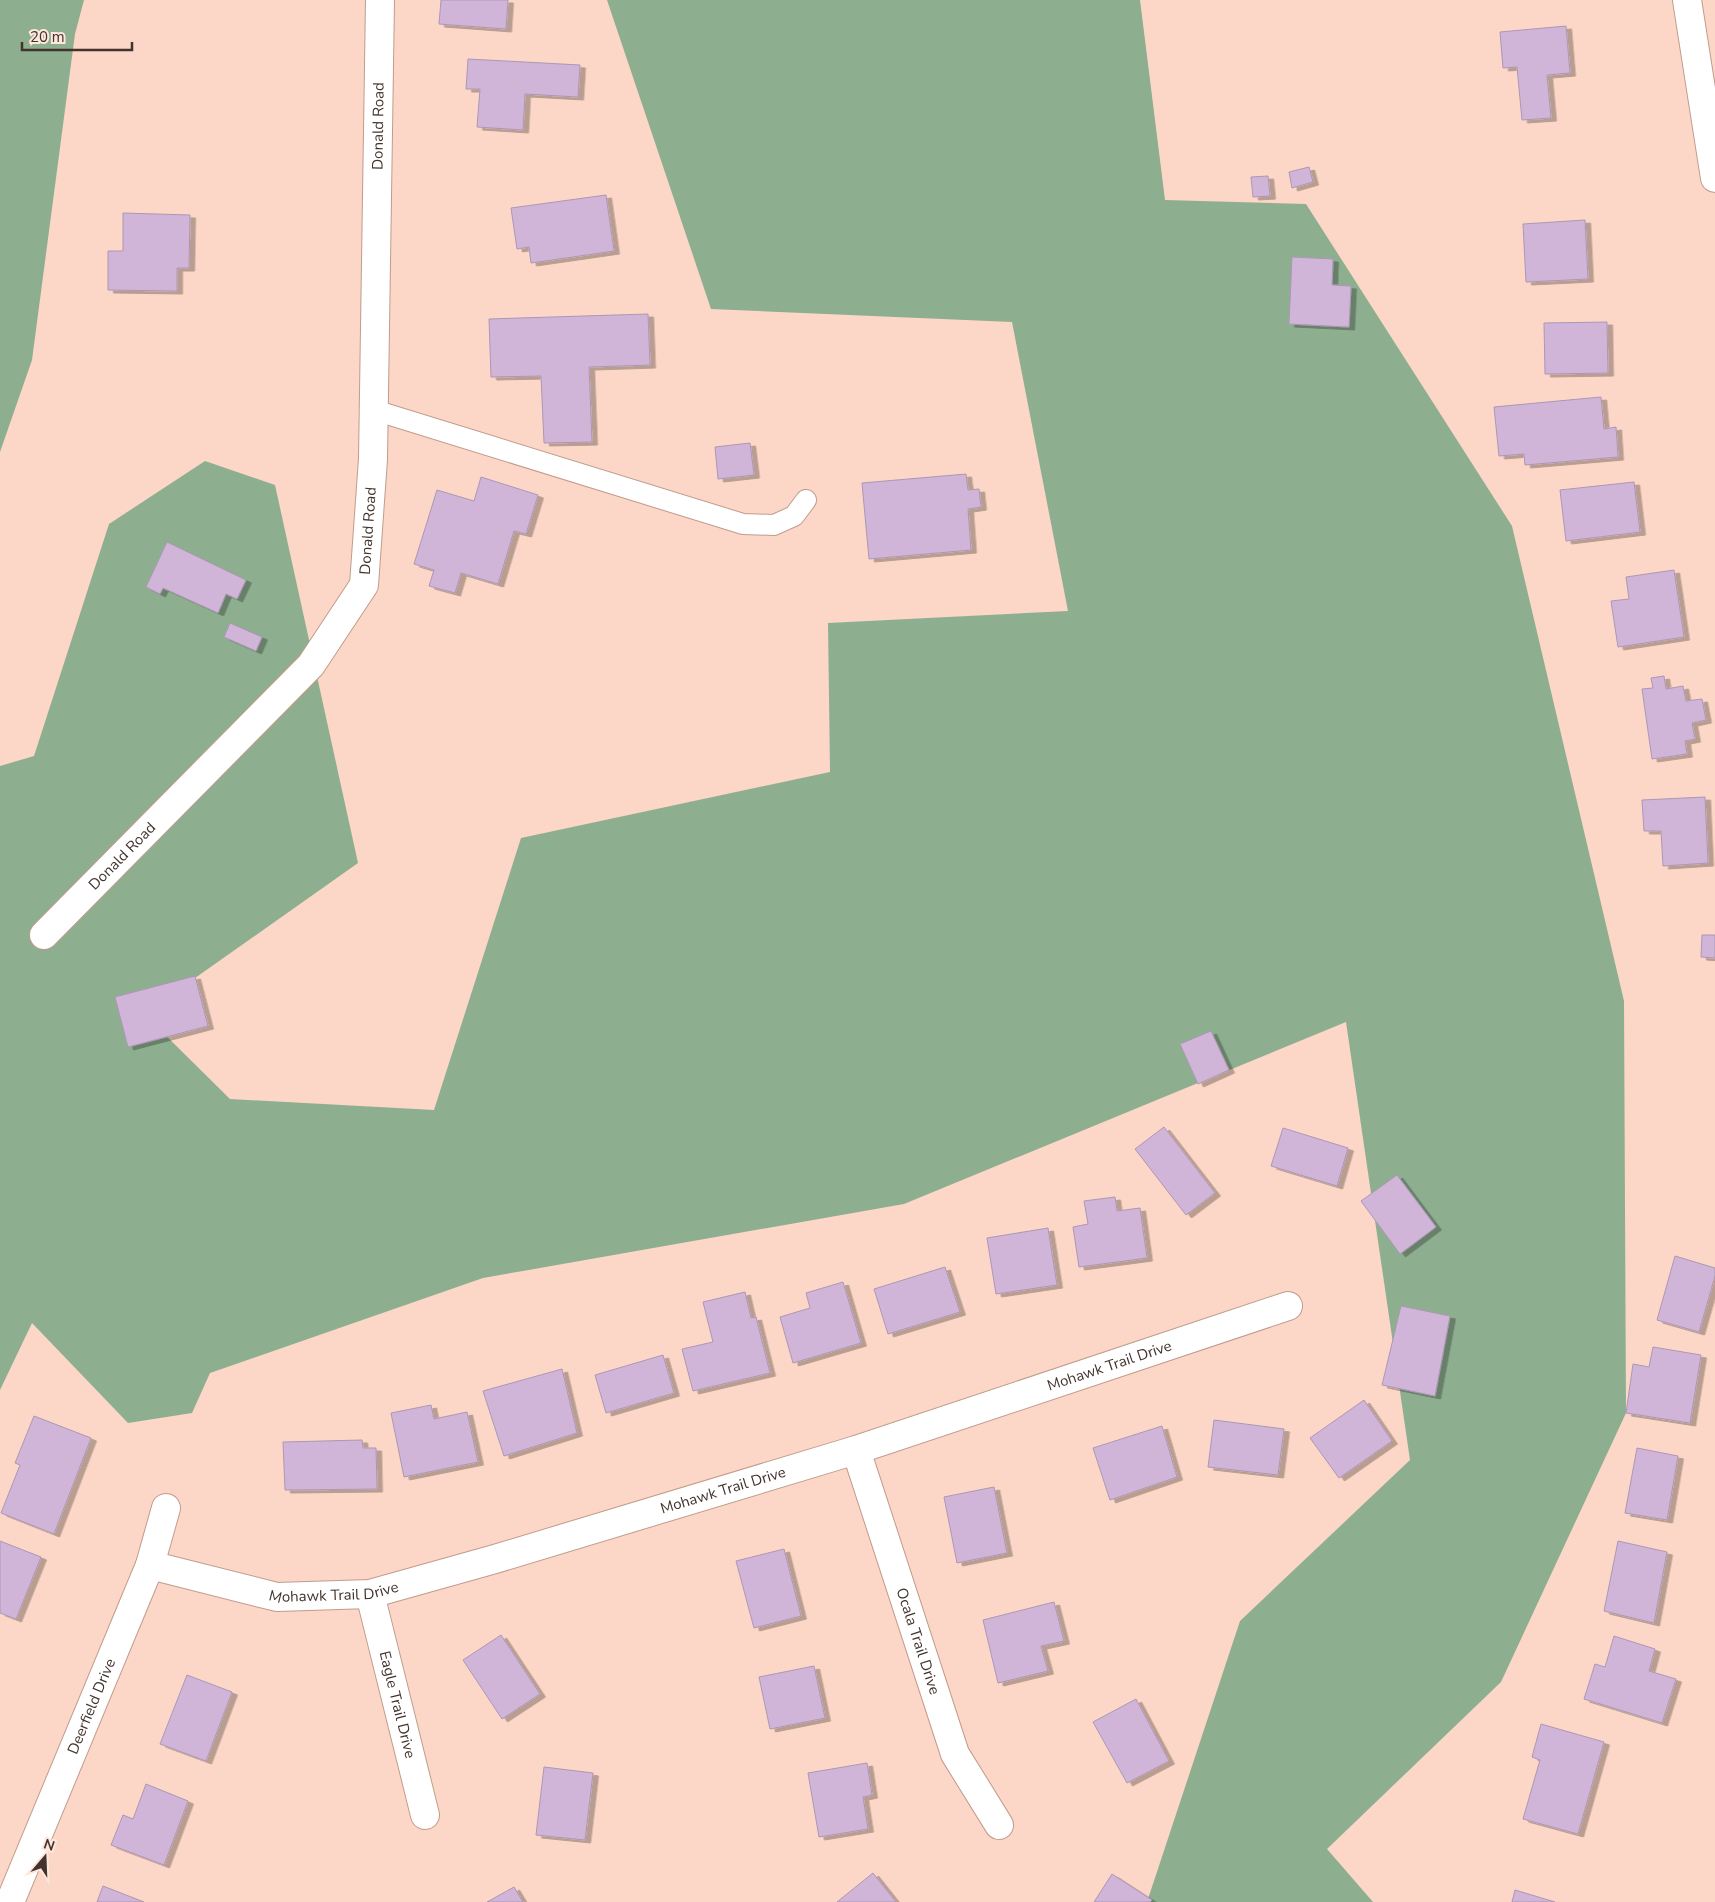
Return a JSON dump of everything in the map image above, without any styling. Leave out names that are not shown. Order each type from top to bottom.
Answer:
[{"type":"street","name":"Donald Road","points":[[44,935],[312,665],[364,585],[374,459],[380,0]]},
{"type":"street","points":[[1687,0],[1715,178]]},
{"type":"street","name":"Mohawk Trail Drive","points":[[150,1564],[277,1597],[370,1594],[495,1559],[856,1450],[1288,1306]]},
{"type":"street","name":"Ocala Trail Drive","points":[[856,1450],[955,1754],[999,1825]]},
{"type":"street","name":"Deerfield Drive","points":[[10,1902],[150,1564],[166,1508]]},
{"type":"street","name":"Eagle Trail Drive","points":[[370,1594],[425,1815]]},
{"type":"lane","points":[[374,410],[743,524],[774,525],[794,516],[806,500]]},
{"type":"green space","points":[[0,0],[84,0],[75,34],[32,360],[0,452]]},
{"type":"green space","points":[[607,0],[1140,0],[1165,200],[1306,204],[1512,526],[1624,1001],[1626,1413],[1501,1682],[1327,1849],[1373,1902],[1147,1902],[1240,1621],[1410,1460],[1346,1022],[904,1204],[483,1278],[210,1373],[192,1413],[128,1423],[32,1323],[0,1390],[0,766],[34,756],[109,524],[205,461],[275,485],[358,863],[144,1014],[230,1099],[434,1110],[521,838],[830,772],[828,623],[1068,611],[1012,322],[711,309]]},
{"type":"building","points":[[441,0],[508,0],[506,29],[439,24]]},
{"type":"building","points":[[1566,26],[1570,73],[1547,75],[1551,118],[1522,120],[1517,67],[1503,68],[1500,32]]},
{"type":"building","points":[[468,59],[580,65],[578,97],[525,94],[523,130],[477,127],[480,89],[466,89]]},
{"type":"building","points":[[1309,167],[1313,182],[1292,188],[1289,172]]},
{"type":"building","points":[[1268,176],[1270,196],[1253,197],[1251,177]]},
{"type":"building","points":[[606,195],[614,251],[531,263],[529,247],[517,249],[511,208]]},
{"type":"building","points":[[123,213],[190,215],[189,268],[177,268],[177,291],[108,290],[108,251],[123,251]]},
{"type":"building","points":[[1585,220],[1588,279],[1526,282],[1523,224]]},
{"type":"building","points":[[1292,257],[1333,259],[1332,285],[1351,286],[1349,327],[1289,324]]},
{"type":"building","points":[[648,314],[650,365],[589,367],[592,442],[544,443],[541,376],[491,377],[489,319]]},
{"type":"building","points":[[1607,322],[1608,373],[1545,374],[1544,323]]},
{"type":"building","points":[[1601,397],[1604,429],[1616,427],[1618,457],[1525,465],[1524,454],[1499,456],[1494,407]]},
{"type":"building","points":[[750,443],[754,475],[718,479],[715,447]]},
{"type":"building","points":[[966,474],[968,490],[979,489],[981,507],[968,509],[971,550],[869,559],[862,483]]},
{"type":"building","points":[[481,477],[538,495],[526,534],[514,531],[498,584],[461,573],[455,593],[429,586],[434,570],[414,564],[437,490],[474,501]]},
{"type":"building","points":[[1634,482],[1640,532],[1566,541],[1560,490]]},
{"type":"building","points":[[167,542],[246,580],[237,599],[226,594],[218,613],[163,588],[160,594],[146,587]]},
{"type":"building","points":[[1674,570],[1684,637],[1618,647],[1611,601],[1629,599],[1626,577]]},
{"type":"building","points":[[230,623],[262,637],[256,651],[224,637]]},
{"type":"building","points":[[1664,676],[1666,689],[1683,686],[1686,701],[1702,699],[1706,720],[1692,723],[1695,739],[1685,741],[1687,754],[1652,759],[1642,689],[1653,688],[1651,678]]},
{"type":"building","points":[[1705,797],[1708,863],[1663,866],[1661,831],[1644,831],[1642,800]]},
{"type":"building","points":[[1702,935],[1715,935],[1715,958],[1701,957]]},
{"type":"building","points":[[195,976],[208,1026],[128,1047],[115,997]]},
{"type":"building","points":[[1211,1031],[1229,1070],[1198,1084],[1180,1044]]},
{"type":"building","points":[[1164,1127],[1215,1193],[1186,1215],[1135,1149]]},
{"type":"building","points":[[1283,1128],[1348,1148],[1337,1186],[1271,1166]]},
{"type":"building","points":[[1397,1175],[1436,1227],[1400,1254],[1361,1201]]},
{"type":"building","points":[[1115,1197],[1117,1211],[1140,1208],[1147,1258],[1079,1267],[1073,1227],[1088,1224],[1084,1201]]},
{"type":"building","points":[[1048,1228],[1057,1285],[996,1294],[987,1238]]},
{"type":"building","points":[[1675,1256],[1715,1268],[1715,1276],[1699,1332],[1657,1320]]},
{"type":"building","points":[[945,1267],[960,1312],[888,1334],[874,1289]]},
{"type":"building","points":[[843,1282],[861,1343],[793,1363],[780,1317],[810,1308],[806,1293]]},
{"type":"building","points":[[745,1292],[751,1318],[756,1317],[770,1373],[693,1391],[682,1349],[713,1342],[703,1302]]},
{"type":"building","points":[[1401,1306],[1450,1316],[1435,1396],[1382,1385]]},
{"type":"building","points":[[1653,1347],[1701,1355],[1690,1423],[1626,1413],[1633,1364],[1649,1367]]},
{"type":"building","points":[[663,1355],[674,1393],[606,1413],[595,1375]]},
{"type":"building","points":[[562,1369],[577,1433],[504,1456],[483,1391]]},
{"type":"building","points":[[1364,1400],[1392,1441],[1339,1478],[1310,1438]]},
{"type":"building","points":[[431,1405],[434,1419],[467,1412],[478,1462],[404,1477],[391,1413]]},
{"type":"building","points":[[34,1416],[91,1438],[54,1534],[1,1513],[20,1465],[15,1463]]},
{"type":"building","points":[[1214,1420],[1284,1429],[1278,1475],[1208,1467]]},
{"type":"building","points":[[1162,1426],[1177,1477],[1110,1500],[1093,1448]]},
{"type":"building","points":[[362,1440],[363,1448],[376,1448],[377,1489],[285,1490],[283,1442]]},
{"type":"building","points":[[1637,1448],[1678,1456],[1667,1520],[1625,1513]]},
{"type":"building","points":[[994,1487],[1007,1553],[957,1563],[944,1497]]},
{"type":"building","points":[[0,1541],[41,1557],[16,1619],[0,1613]]},
{"type":"building","points":[[1618,1541],[1667,1552],[1654,1623],[1604,1611]]},
{"type":"building","points":[[784,1549],[801,1616],[754,1628],[736,1561]]},
{"type":"building","points":[[1054,1602],[1064,1641],[1041,1646],[1048,1671],[998,1683],[983,1620]]},
{"type":"building","points":[[501,1635],[540,1694],[502,1719],[463,1660]]},
{"type":"building","points":[[1614,1636],[1655,1649],[1649,1671],[1676,1679],[1662,1723],[1584,1699],[1595,1664],[1605,1667]]},
{"type":"building","points":[[814,1666],[825,1718],[770,1729],[759,1677]]},
{"type":"building","points":[[187,1675],[232,1692],[206,1761],[160,1744]]},
{"type":"building","points":[[1136,1699],[1169,1761],[1127,1783],[1093,1722]]},
{"type":"building","points":[[1541,1724],[1604,1742],[1578,1834],[1523,1819],[1540,1760],[1532,1757]]},
{"type":"building","points":[[867,1763],[872,1795],[863,1797],[868,1829],[819,1837],[808,1773]]},
{"type":"building","points":[[544,1767],[593,1773],[585,1840],[536,1835]]},
{"type":"building","points":[[146,1784],[188,1801],[164,1865],[111,1845],[123,1815],[133,1819]]},
{"type":"building","points":[[873,1873],[896,1902],[837,1902]]},
{"type":"building","points":[[1112,1874],[1152,1900],[1150,1902],[1094,1902]]},
{"type":"building","points":[[103,1886],[144,1902],[97,1902]]},
{"type":"building","points":[[514,1887],[523,1902],[487,1902]]},
{"type":"building","points":[[1515,1890],[1555,1902],[1512,1902]]}]
